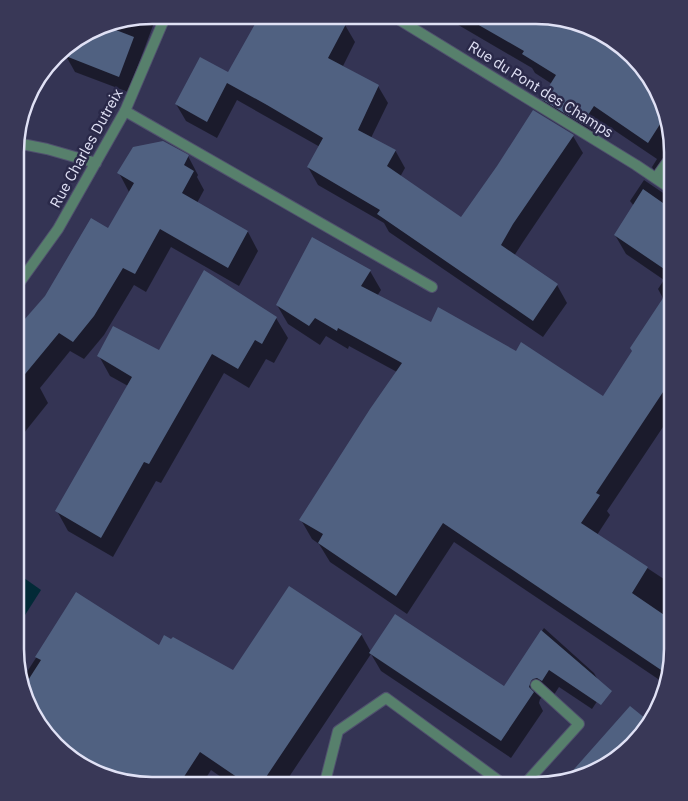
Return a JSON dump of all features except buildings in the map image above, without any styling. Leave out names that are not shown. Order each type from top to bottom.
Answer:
[{"type":"street","name":"Rue Charles Dutreix","points":[[24,276],[58,230],[125,111],[162,24]]},
{"type":"street","name":"Rue du Pont des Champs","points":[[406,24],[664,184]]},
{"type":"street","points":[[125,111],[432,287]]},
{"type":"street","points":[[24,144],[96,163]]},
{"type":"street","points":[[656,178],[664,167]]},
{"type":"street","points":[[531,777],[579,724],[536,685]]},
{"type":"street","points":[[326,777],[338,731],[386,698],[494,777]]},
{"type":"water","points":[[24,578],[41,590],[24,617]]}]
